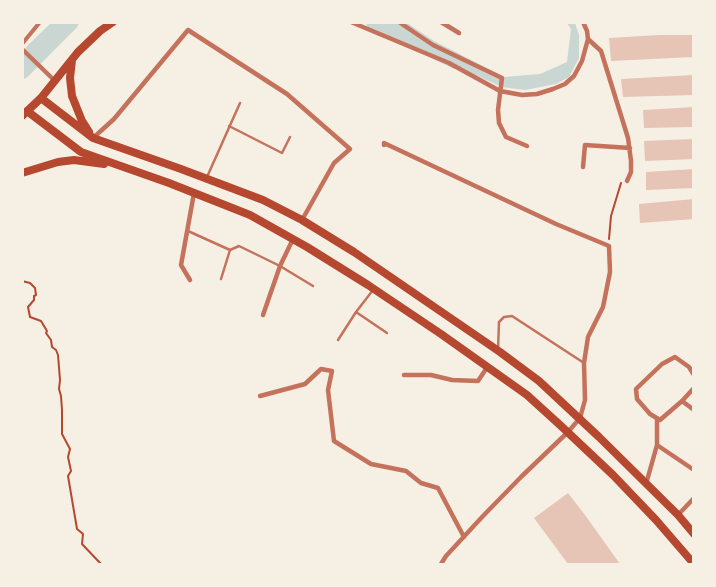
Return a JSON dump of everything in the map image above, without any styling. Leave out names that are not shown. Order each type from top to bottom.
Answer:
[{"type":"main road","points":[[113,22],[100,31],[73,58],[41,98],[25,113],[81,152],[250,215],[294,239],[374,289],[488,366],[527,395],[568,432],[656,520],[694,564]]},
{"type":"main road","points":[[73,58],[70,78],[72,96],[82,121],[93,138]]},
{"type":"main road","points":[[41,98],[93,138],[262,200],[302,220],[354,252],[540,381],[678,515],[694,534]]},
{"type":"main road","points":[[22,172],[58,162],[74,160],[121,167]]},
{"type":"street","points":[[22,44],[40,22]]},
{"type":"street","points":[[351,22],[450,63],[500,91],[522,95],[537,94],[564,84],[574,76],[582,61],[588,39],[583,22]]},
{"type":"street","points":[[399,22],[433,45],[502,78],[498,110],[499,123],[506,137],[527,146]]},
{"type":"street","points":[[441,22],[459,32]]},
{"type":"street","points":[[93,138],[114,119],[188,30],[287,94],[350,149],[334,163],[302,220]]},
{"type":"street","points":[[588,39],[601,51],[630,148],[631,172],[627,181]]},
{"type":"street","points":[[22,50],[55,81]]},
{"type":"street","points":[[384,146],[384,143],[556,224],[609,246],[610,272],[603,307],[588,337],[584,363],[585,400],[580,418],[522,476],[440,564]]},
{"type":"street","points":[[583,167],[585,145],[630,148]]},
{"type":"street","points":[[190,280],[181,265],[194,193]]},
{"type":"street","points":[[263,314],[280,266],[294,239]]},
{"type":"street","points":[[694,375],[689,366],[675,357],[662,364],[636,388],[636,399],[650,414],[660,420],[694,388]]},
{"type":"street","points":[[404,374],[431,375],[452,380],[478,381],[488,366]]},
{"type":"street","points":[[260,396],[305,384],[321,369],[332,371],[328,390],[334,441],[371,464],[406,471],[421,483],[438,488],[464,537]]},
{"type":"street","points":[[682,401],[694,410]]},
{"type":"street","points":[[646,484],[657,445],[657,418]]},
{"type":"street","points":[[657,445],[694,470]]},
{"type":"street","points":[[678,515],[694,498]]},
{"type":"lane","points":[[206,178],[240,103]]},
{"type":"lane","points":[[229,126],[282,153],[290,137]]},
{"type":"lane","points":[[187,230],[230,250]]},
{"type":"lane","points":[[220,279],[230,250],[239,246],[280,266],[313,286]]},
{"type":"lane","points":[[338,340],[374,289]]},
{"type":"lane","points":[[356,312],[387,333]]},
{"type":"lane","points":[[498,351],[499,322],[504,317],[512,316],[584,363]]},
{"type":"path","points":[[609,246],[608,234],[611,216],[620,185],[631,172]]},
{"type":"path","points":[[22,280],[30,283],[35,288],[36,295],[28,307],[30,317],[41,321],[51,340],[52,347],[58,355],[62,434],[70,449],[68,457],[70,471],[68,476],[77,529],[83,534],[82,544],[101,564]]},
{"type":"shaded area","points":[[51,23],[71,23],[40,55],[23,79],[23,53],[27,46]]},
{"type":"shaded area","points":[[368,23],[407,23],[434,41],[504,77],[540,74],[567,62],[571,29],[567,23],[575,23],[579,35],[579,58],[569,77],[556,84],[525,90],[502,87],[471,73],[413,39],[400,28],[377,27]]},
{"type":"building","points":[[694,35],[694,57],[611,61],[609,38]]},
{"type":"building","points":[[694,75],[694,95],[623,97],[621,79]]},
{"type":"building","points":[[694,107],[694,127],[644,128],[643,110]]},
{"type":"building","points":[[694,139],[694,159],[645,161],[644,141]]},
{"type":"building","points":[[694,169],[694,188],[646,190],[646,172]]},
{"type":"building","points":[[694,199],[694,219],[640,223],[639,204]]},
{"type":"building","points":[[568,493],[620,564],[568,564],[534,518]]},
{"type":"waterway","points":[[22,71],[71,22]]},
{"type":"waterway","points":[[374,22],[456,61]]}]
